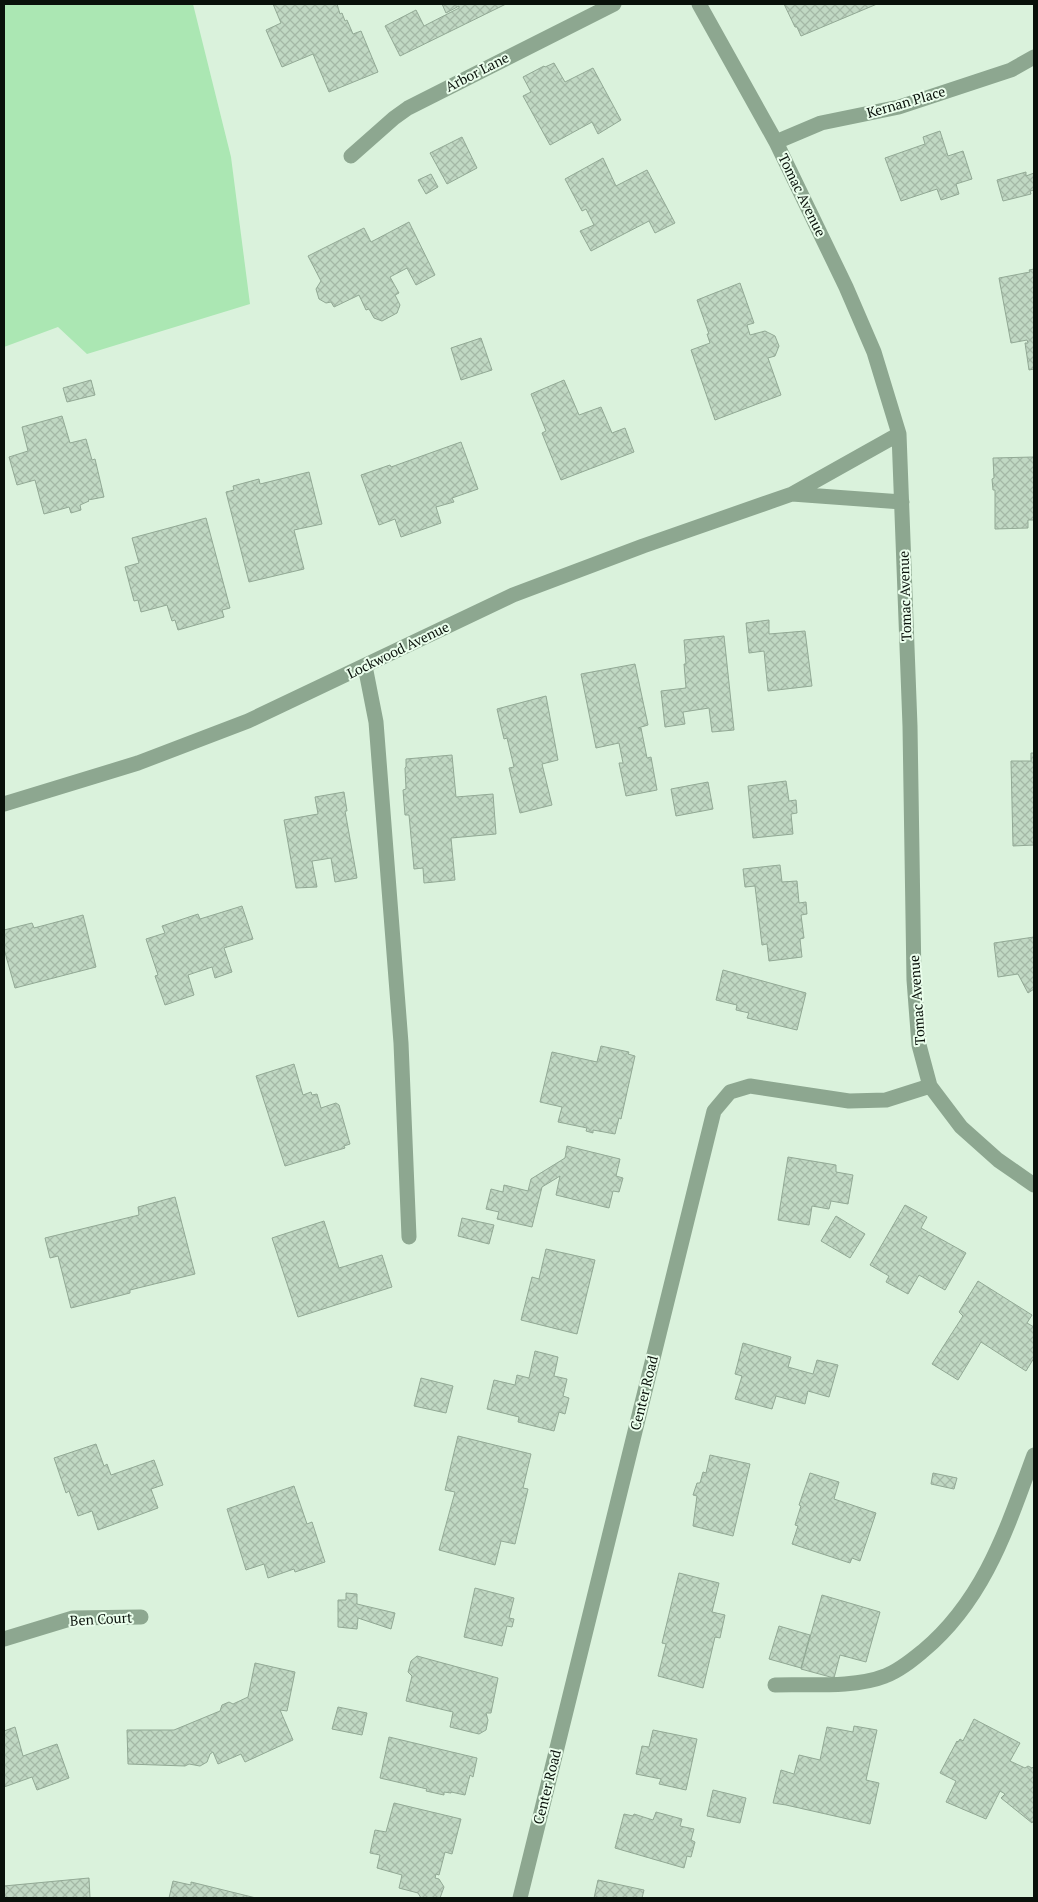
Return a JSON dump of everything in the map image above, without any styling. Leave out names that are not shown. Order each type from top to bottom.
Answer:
[{"type":"street","name":"Arbor Lane","points":[[351,156],[408,108],[614,4]]},
{"type":"street","name":"Tomac Avenue","points":[[699,4],[776,142],[838,270],[874,352],[899,434],[910,726],[914,980],[920,1045],[930,1086],[961,1127],[998,1160],[1034,1185]]},
{"type":"street","name":"Kernan Place","points":[[776,142],[821,123],[899,107],[1011,70],[1034,57]]},
{"type":"street","name":"Lockwood Avenue","points":[[4,804],[138,762],[248,721],[513,595],[643,546],[792,494],[899,434]]},
{"type":"street","name":"Lockwood Avenue","points":[[792,494],[902,502]]},
{"type":"street","points":[[365,666],[376,722],[401,1043],[409,1237]]},
{"type":"street","name":"Center Road","points":[[520,1898],[714,1111],[730,1092],[750,1086],[849,1101],[886,1100],[930,1086]]},
{"type":"street","points":[[775,1685],[861,1682],[886,1676],[914,1659],[933,1643],[954,1620],[982,1580],[1005,1532],[1034,1455]]},
{"type":"street","name":"Ben Court","points":[[4,1639],[73,1618],[141,1617]]},
{"type":"green space","points":[[4,4],[193,4],[231,157],[250,304],[87,354],[58,327],[4,347]]},
{"type":"building","points":[[273,4],[337,4],[340,14],[342,13],[345,21],[347,20],[353,34],[361,31],[378,72],[329,92],[313,54],[282,67],[266,30],[281,23]]},
{"type":"building","points":[[442,4],[506,4],[400,56],[385,26],[416,10],[424,26],[459,8],[459,6],[446,13]]},
{"type":"building","points":[[784,4],[877,4],[801,36]]},
{"type":"building","points":[[554,63],[565,82],[593,68],[621,120],[598,134],[592,122],[550,145],[523,96],[531,92],[523,77]]},
{"type":"building","points":[[940,131],[948,156],[963,151],[972,179],[956,184],[959,194],[941,200],[937,189],[901,201],[885,158],[925,144],[923,137]]},
{"type":"building","points":[[462,137],[477,168],[447,184],[430,153]]},
{"type":"building","points":[[603,158],[616,186],[647,170],[675,223],[655,233],[649,221],[591,251],[580,231],[594,225],[586,209],[582,211],[565,179]]},
{"type":"building","points":[[1026,172],[1026,176],[1034,173],[1034,190],[1030,191],[1031,194],[1003,201],[997,180]]},
{"type":"building","points":[[431,174],[438,187],[426,194],[418,180]]},
{"type":"building","points":[[409,222],[435,275],[416,285],[407,268],[390,277],[399,293],[395,295],[400,305],[397,313],[382,321],[374,318],[369,309],[366,310],[359,295],[334,307],[331,302],[326,303],[319,299],[316,289],[321,281],[308,256],[364,228],[371,242]]},
{"type":"building","points":[[1034,269],[1034,369],[1029,370],[1025,343],[1028,343],[1027,340],[1011,343],[999,278],[1030,272],[1029,270]]},
{"type":"building","points":[[740,283],[754,323],[747,325],[750,335],[765,331],[775,336],[779,346],[775,356],[768,358],[781,395],[715,420],[691,350],[710,343],[707,334],[709,334],[697,300]]},
{"type":"building","points":[[481,338],[492,370],[461,380],[451,348]]},
{"type":"building","points":[[91,380],[95,395],[67,402],[63,388]]},
{"type":"building","points":[[564,380],[579,415],[601,407],[612,433],[625,428],[634,452],[561,480],[542,433],[546,431],[531,394]]},
{"type":"building","points":[[62,416],[70,443],[86,439],[92,460],[95,459],[104,497],[88,500],[80,505],[81,510],[71,513],[69,507],[44,514],[35,480],[17,485],[9,457],[28,451],[22,427]]},
{"type":"building","points":[[461,442],[478,489],[452,498],[454,502],[436,507],[441,523],[401,537],[395,519],[379,525],[361,475],[390,465],[391,467]]},
{"type":"building","points":[[1034,457],[1034,520],[1028,520],[1028,528],[995,529],[995,490],[993,490],[992,479],[994,478],[993,458]]},
{"type":"building","points":[[309,472],[322,524],[294,530],[304,569],[249,582],[226,492],[234,490],[233,486],[259,479],[260,484]]},
{"type":"building","points":[[206,518],[230,608],[222,610],[224,617],[178,630],[175,620],[172,621],[167,605],[141,612],[138,600],[134,601],[125,567],[139,563],[132,538]]},
{"type":"building","points":[[769,620],[769,634],[805,631],[812,686],[768,691],[764,651],[749,653],[746,623]]},
{"type":"building","points":[[724,636],[734,730],[712,732],[709,708],[683,712],[685,724],[665,727],[661,691],[686,688],[684,640]]},
{"type":"building","points":[[635,664],[648,725],[638,728],[641,728],[647,758],[651,757],[657,790],[626,796],[619,763],[623,763],[619,743],[596,748],[581,674]]},
{"type":"building","points":[[546,696],[558,760],[542,764],[552,805],[520,813],[509,768],[514,767],[507,738],[504,739],[497,709]]},
{"type":"building","points":[[1031,753],[1034,753],[1034,845],[1013,846],[1011,761],[1031,761]]},
{"type":"building","points":[[452,755],[456,797],[493,794],[496,834],[451,838],[455,880],[424,883],[423,868],[414,869],[409,815],[405,815],[403,790],[406,789],[406,759]]},
{"type":"building","points":[[786,781],[789,801],[796,800],[797,813],[791,814],[793,834],[753,838],[748,786]]},
{"type":"building","points":[[708,782],[713,809],[676,816],[671,789]]},
{"type":"building","points":[[344,792],[347,811],[345,811],[357,878],[335,882],[331,858],[312,861],[317,887],[296,888],[284,820],[318,814],[315,797]]},
{"type":"building","points":[[780,865],[782,882],[797,881],[799,903],[806,902],[807,914],[801,915],[804,938],[800,939],[802,957],[769,961],[767,944],[762,945],[755,886],[745,887],[743,869]]},
{"type":"building","points":[[242,906],[253,939],[224,948],[232,972],[215,978],[212,967],[188,975],[194,995],[165,1005],[155,976],[158,975],[146,939],[165,933],[162,926],[198,914],[200,919]]},
{"type":"building","points":[[83,915],[96,967],[15,988],[4,949],[4,930],[32,923],[34,928]]},
{"type":"building","points":[[1034,937],[1034,989],[1028,993],[1018,974],[998,977],[994,943]]},
{"type":"building","points":[[723,970],[806,993],[797,1030],[747,1018],[749,1013],[736,1010],[737,1005],[716,1000]]},
{"type":"building","points":[[601,1046],[629,1052],[628,1054],[635,1056],[621,1119],[619,1118],[615,1134],[593,1130],[593,1133],[586,1131],[587,1128],[558,1122],[562,1107],[540,1102],[552,1052],[597,1062]]},
{"type":"building","points":[[294,1064],[303,1095],[311,1092],[312,1095],[317,1094],[321,1108],[336,1103],[339,1105],[350,1144],[344,1146],[345,1148],[285,1166],[256,1076]]},
{"type":"building","points":[[567,1146],[620,1159],[616,1176],[623,1178],[619,1192],[613,1191],[609,1208],[556,1195],[560,1176],[542,1187],[532,1227],[497,1219],[499,1212],[486,1209],[491,1189],[503,1192],[504,1185],[528,1191],[531,1179],[565,1158]]},
{"type":"building","points":[[788,1157],[836,1165],[836,1172],[853,1175],[848,1204],[831,1201],[829,1209],[812,1206],[809,1225],[778,1220]]},
{"type":"building","points":[[175,1197],[195,1274],[130,1290],[130,1293],[71,1308],[58,1256],[50,1258],[45,1238],[139,1215],[138,1207]]},
{"type":"building","points":[[905,1205],[927,1217],[921,1228],[966,1253],[945,1290],[919,1275],[908,1294],[886,1282],[889,1276],[870,1265]]},
{"type":"building","points":[[836,1216],[865,1234],[850,1258],[821,1241]]},
{"type":"building","points":[[462,1218],[494,1225],[489,1244],[458,1236]]},
{"type":"building","points":[[324,1221],[339,1268],[382,1255],[392,1287],[298,1317],[272,1238]]},
{"type":"building","points":[[546,1249],[595,1260],[577,1334],[521,1320],[532,1277],[539,1279]]},
{"type":"building","points":[[978,1281],[1032,1315],[1027,1323],[1034,1327],[1034,1358],[1026,1371],[981,1342],[958,1380],[932,1364],[963,1316],[959,1312]]},
{"type":"building","points":[[743,1343],[791,1357],[788,1367],[813,1374],[817,1360],[838,1365],[829,1397],[808,1391],[805,1404],[776,1396],[772,1409],[735,1399],[742,1376],[735,1374]]},
{"type":"building","points":[[535,1351],[558,1357],[554,1376],[567,1379],[563,1396],[569,1398],[565,1414],[559,1412],[554,1431],[518,1422],[519,1417],[487,1409],[494,1380],[515,1385],[517,1375],[529,1378]]},
{"type":"building","points":[[421,1378],[453,1386],[446,1413],[414,1406]]},
{"type":"building","points":[[458,1436],[531,1454],[523,1488],[528,1489],[515,1544],[501,1541],[495,1565],[439,1550],[455,1492],[445,1490]]},
{"type":"building","points":[[96,1444],[104,1466],[107,1464],[111,1475],[154,1460],[163,1485],[151,1489],[158,1508],[98,1530],[92,1511],[78,1516],[69,1491],[66,1493],[54,1458]]},
{"type":"building","points":[[710,1455],[750,1464],[733,1536],[693,1526],[697,1496],[693,1495],[697,1483],[700,1483],[703,1472],[706,1473]]},
{"type":"building","points":[[810,1473],[839,1482],[834,1499],[876,1513],[860,1561],[852,1558],[850,1563],[792,1544],[798,1526],[795,1525],[801,1506],[799,1505]]},
{"type":"building","points":[[933,1473],[957,1478],[954,1489],[931,1484]]},
{"type":"building","points":[[294,1486],[307,1524],[312,1522],[325,1562],[295,1572],[294,1569],[268,1578],[264,1564],[246,1570],[227,1509]]},
{"type":"building","points":[[679,1573],[719,1583],[712,1612],[725,1615],[720,1638],[715,1637],[703,1688],[658,1676],[666,1644],[662,1643]]},
{"type":"building","points":[[475,1588],[514,1598],[509,1618],[514,1619],[512,1627],[507,1626],[502,1646],[464,1637]]},
{"type":"building","points":[[346,1593],[357,1594],[357,1604],[395,1613],[391,1629],[358,1618],[357,1629],[338,1627],[338,1600],[346,1600]]},
{"type":"building","points":[[822,1595],[880,1612],[866,1662],[840,1655],[834,1678],[801,1669]]},
{"type":"building","points":[[779,1626],[810,1635],[801,1668],[769,1659]]},
{"type":"building","points":[[417,1656],[498,1678],[491,1713],[486,1713],[488,1720],[486,1730],[479,1734],[450,1727],[453,1712],[406,1701],[412,1676],[408,1672],[411,1661]]},
{"type":"building","points":[[255,1663],[295,1672],[287,1711],[280,1710],[293,1740],[245,1762],[241,1754],[218,1764],[213,1752],[210,1754],[207,1762],[200,1766],[189,1764],[185,1766],[128,1764],[127,1730],[174,1730],[220,1711],[222,1705],[229,1702],[233,1704],[248,1697]]},
{"type":"building","points":[[338,1707],[367,1713],[362,1735],[332,1729]]},
{"type":"building","points":[[974,1719],[1020,1743],[1010,1761],[1025,1768],[1028,1766],[1032,1768],[1034,1766],[1034,1820],[1032,1823],[1001,1798],[1005,1794],[1000,1791],[986,1819],[946,1802],[956,1781],[940,1773],[957,1741],[960,1739],[963,1741]]},
{"type":"building","points":[[854,1726],[877,1730],[866,1780],[879,1783],[870,1824],[773,1803],[781,1770],[794,1774],[799,1755],[820,1760],[827,1727],[853,1732]]},
{"type":"building","points":[[15,1727],[23,1756],[57,1744],[69,1778],[37,1790],[32,1777],[4,1787],[4,1731]]},
{"type":"building","points":[[653,1730],[697,1739],[686,1790],[659,1784],[661,1779],[636,1774],[642,1746],[649,1747]]},
{"type":"building","points":[[389,1737],[477,1758],[473,1777],[470,1775],[465,1795],[444,1792],[444,1795],[380,1778]]},
{"type":"building","points":[[713,1790],[746,1798],[740,1823],[707,1816]]},
{"type":"building","points":[[394,1803],[461,1819],[452,1854],[445,1852],[439,1875],[436,1874],[435,1878],[439,1879],[444,1887],[440,1898],[421,1898],[418,1893],[399,1888],[402,1875],[377,1868],[380,1855],[370,1853],[375,1830],[386,1832]]},
{"type":"building","points":[[656,1812],[682,1819],[680,1826],[694,1829],[691,1840],[695,1842],[691,1857],[687,1856],[684,1868],[615,1848],[624,1814],[633,1816],[634,1814],[653,1820]]},
{"type":"building","points":[[89,1878],[90,1898],[4,1898],[4,1886]]},
{"type":"building","points":[[598,1880],[644,1890],[642,1898],[594,1898]]},
{"type":"building","points":[[173,1881],[191,1885],[191,1882],[256,1898],[169,1898]]}]
